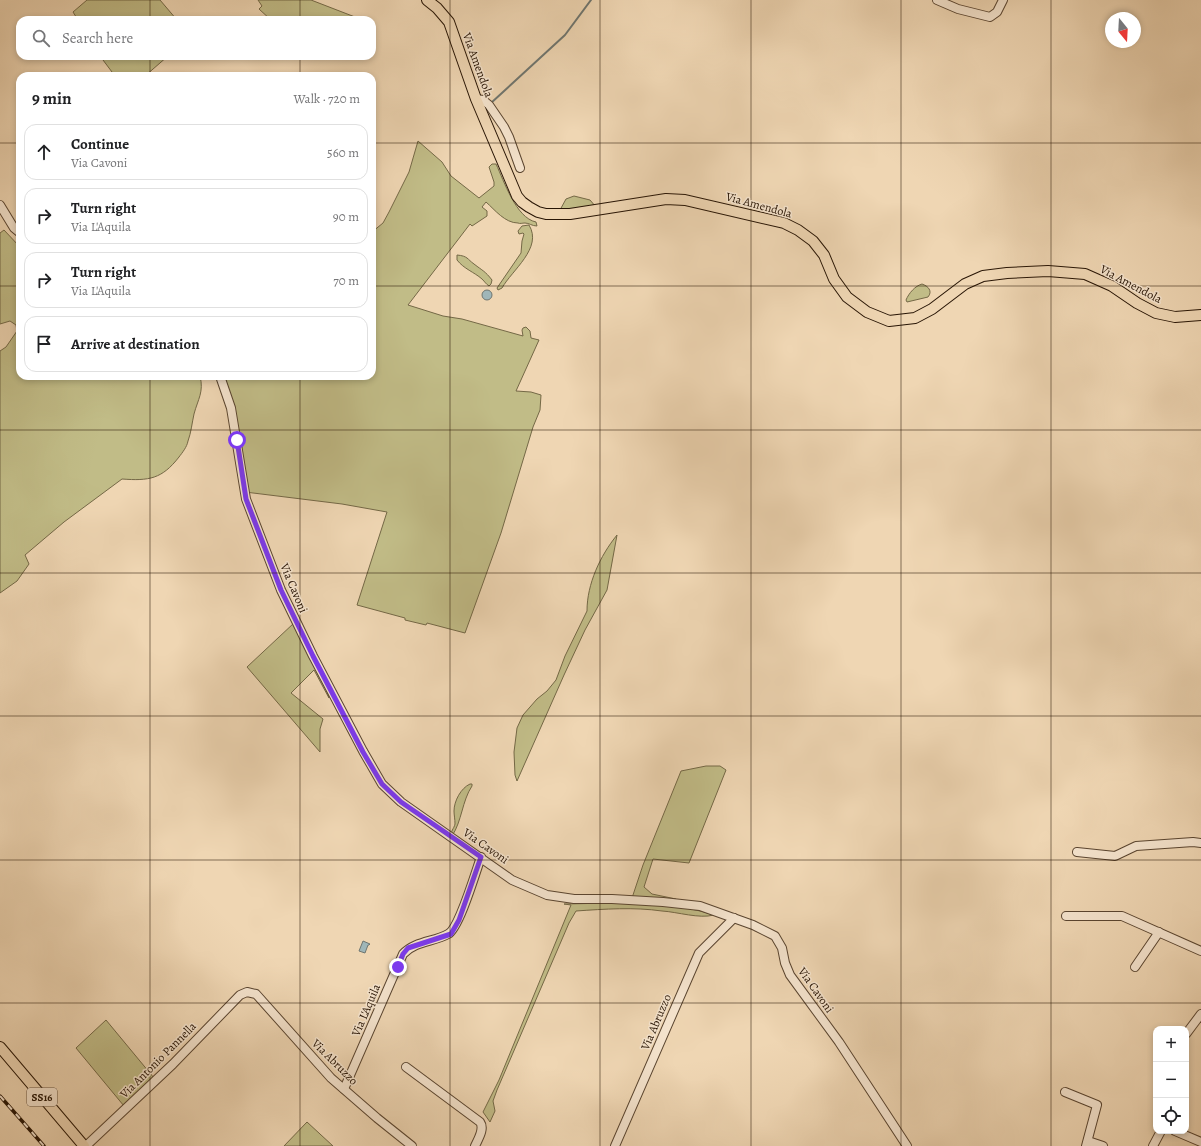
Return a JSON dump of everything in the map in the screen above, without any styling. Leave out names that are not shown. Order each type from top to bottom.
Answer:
[{"type":"main road","name":"Via Amendola","points":[[427,0],[437,8],[449,22],[476,99],[517,196],[522,202],[538,212],[570,214],[666,199],[685,200],[784,223],[798,230],[813,241],[824,255],[834,278],[847,297],[866,312],[888,321],[915,318],[932,309],[965,284],[983,276],[1048,271],[1086,274],[1112,286],[1137,303],[1156,313],[1175,317],[1201,315]]},
{"type":"main road","name":"SS16","points":[[0,1047],[85,1146]]},
{"type":"street","points":[[937,0],[958,9],[990,17],[997,12],[1002,0]]},
{"type":"street","points":[[476,99],[482,100],[489,105],[504,127],[520,168]]},
{"type":"street","points":[[0,205],[16,230]]},
{"type":"street","name":"Via Cavoni","points":[[222,380],[232,408],[246,499],[257,530],[288,608],[363,752],[382,784],[401,802],[512,880],[547,895],[574,899],[663,902],[700,906],[753,925],[775,936],[782,948],[785,964],[790,975],[839,1042],[907,1146]]},
{"type":"street","points":[[1077,852],[1115,856],[1136,846],[1192,842],[1201,843]]},
{"type":"street","name":"Via L'Aquila","points":[[344,1089],[403,954],[408,948],[451,934],[459,920],[481,857]]},
{"type":"street","points":[[1066,916],[1122,916],[1201,951]]},
{"type":"street","name":"Via Abruzzo","points":[[615,1146],[699,953],[734,918]]},
{"type":"street","points":[[1135,967],[1159,932]]},
{"type":"street","name":"Via Abruzzo","points":[[247,992],[256,994],[330,1078],[412,1146]]},
{"type":"street","name":"Via Antonio Pannella","points":[[85,1146],[173,1064],[240,995],[247,992]]},
{"type":"street","points":[[1189,1030],[1201,1014]]},
{"type":"street","points":[[406,1067],[480,1122],[482,1129],[475,1146]]},
{"type":"street","points":[[1065,1092],[1098,1105],[1087,1143],[1103,1146]]},
{"type":"street","points":[[1153,1146],[1159,1134]]},
{"type":"street","points":[[1182,1134],[1201,1142]]},
{"type":"shaded area","points":[[87,0],[160,0],[174,16],[76,16],[73,12]]},
{"type":"shaded area","points":[[258,0],[311,0],[352,16],[267,16],[259,9],[262,6]]},
{"type":"shaded area","points":[[103,60],[163,60],[150,72],[112,72]]},
{"type":"shaded area","points":[[418,141],[442,162],[451,176],[479,198],[494,186],[489,167],[492,164],[496,164],[507,189],[522,214],[536,222],[537,226],[509,221],[500,216],[486,202],[482,207],[487,211],[487,216],[472,226],[470,224],[408,305],[443,316],[462,319],[523,336],[522,330],[526,327],[530,331],[531,338],[539,340],[516,391],[531,392],[541,395],[540,410],[533,427],[501,533],[465,633],[427,623],[426,625],[405,620],[405,618],[357,605],[387,512],[342,504],[245,492],[222,380],[376,380],[376,229],[383,223],[409,172]]},
{"type":"shaded area","points":[[574,196],[590,200],[596,207],[586,210],[560,210],[566,199]]},
{"type":"shaded area","points":[[529,225],[532,234],[532,242],[529,250],[502,288],[498,290],[497,288],[521,253],[524,234],[519,234],[518,231],[522,226]]},
{"type":"shaded area","points":[[4,230],[16,243],[16,325],[10,321],[0,324],[0,233]]},
{"type":"shaded area","points":[[457,255],[465,257],[486,273],[492,280],[491,284],[489,286],[482,279],[463,266],[457,260]]},
{"type":"shaded area","points":[[922,284],[930,291],[928,297],[907,302],[906,300],[911,292],[917,286]]},
{"type":"shaded area","points":[[16,332],[16,380],[201,380],[201,387],[186,448],[173,464],[167,470],[154,477],[140,480],[122,479],[64,522],[25,555],[29,564],[17,581],[0,593],[0,351],[6,347]]},
{"type":"shaded area","points":[[617,535],[607,590],[585,630],[517,781],[515,775],[514,752],[517,728],[523,715],[556,680],[565,656],[587,611],[589,591],[600,561]]},
{"type":"shaded area","points":[[294,623],[324,682],[329,698],[314,670],[291,693],[323,719],[320,729],[320,752],[247,667]]},
{"type":"shaded area","points":[[706,766],[720,766],[726,770],[689,863],[653,859],[644,887],[652,894],[676,899],[674,902],[632,898],[643,865],[681,771]]},
{"type":"shaded area","points":[[472,784],[472,786],[452,836],[452,831],[455,824],[455,803],[464,788]]},
{"type":"shaded area","points":[[564,904],[650,904],[676,907],[702,911],[714,915],[695,916],[651,910],[630,909],[576,911],[569,923],[497,1090],[493,1101],[495,1111],[490,1122],[483,1112],[499,1080],[571,905]]},
{"type":"shaded area","points":[[106,1020],[154,1078],[124,1106],[76,1048]]},
{"type":"shaded area","points":[[307,1122],[333,1146],[284,1146]]},
{"type":"water","points":[[485,290],[489,290],[491,291],[491,299],[485,300],[482,297],[482,293]]},
{"type":"water","points":[[363,941],[370,944],[368,945],[365,953],[359,951]]},
{"type":"waterway","points":[[491,103],[565,35],[591,0]]},
{"type":"railway","points":[[0,1096],[44,1146]]},
{"type":"route","points":[[237,440],[246,499],[288,608],[363,752],[382,784],[401,802],[481,857],[459,920],[451,934],[408,948],[403,954],[398,967]]}]
